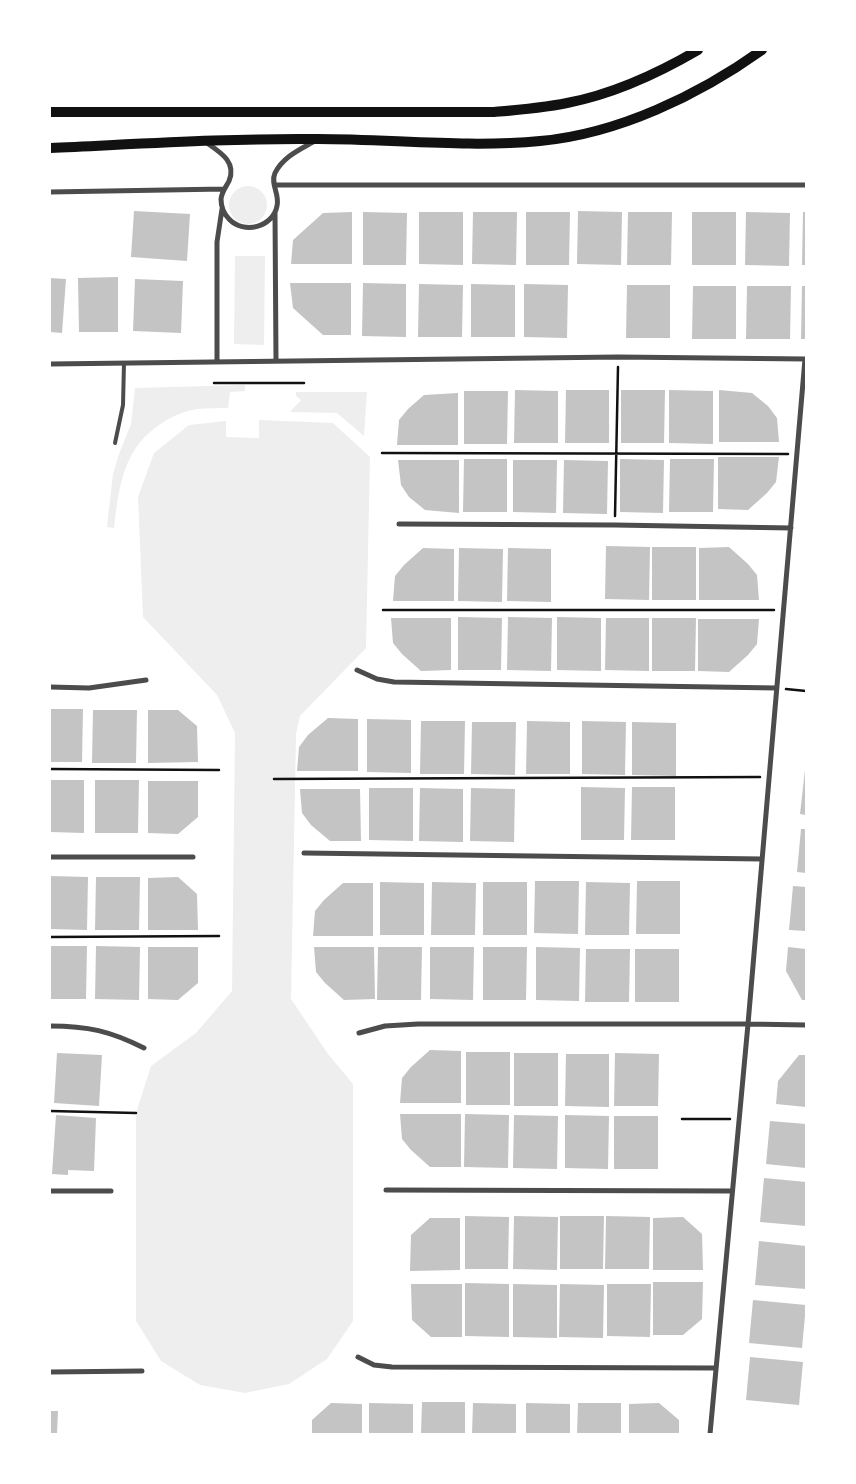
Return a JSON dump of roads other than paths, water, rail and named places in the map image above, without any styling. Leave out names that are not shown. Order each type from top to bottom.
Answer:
[{"type":"main road","points":[[50,112],[494,112],[518,110],[566,103],[604,94],[650,76],[698,50]]},
{"type":"main road","points":[[50,148],[204,141],[317,139],[477,144],[516,143],[569,137],[621,123],[677,100],[730,71],[762,50]]},
{"type":"street","points":[[276,361],[275,212],[278,201],[273,181],[274,175],[282,162],[289,156],[317,139]]},
{"type":"street","points":[[204,141],[225,156],[231,167],[230,179],[222,195],[223,208],[217,242],[217,362]]},
{"type":"street","points":[[274,185],[806,185]]},
{"type":"street","points":[[50,192],[224,189]]},
{"type":"street","points":[[223,208],[230,220],[236,225],[251,228],[265,224],[275,212]]},
{"type":"street","points":[[50,364],[618,357],[806,359],[710,1434]]},
{"type":"street","points":[[398,524],[790,528]]},
{"type":"street","points":[[357,670],[378,679],[394,682],[777,688]]},
{"type":"street","points":[[50,687],[90,688],[146,680]]},
{"type":"street","points":[[304,853],[762,860]]},
{"type":"street","points":[[50,857],[193,857]]},
{"type":"street","points":[[359,1033],[385,1026],[418,1024],[806,1025]]},
{"type":"street","points":[[50,1026],[98,1029],[122,1037],[144,1048]]},
{"type":"street","points":[[386,1190],[732,1191]]},
{"type":"street","points":[[50,1191],[111,1192]]},
{"type":"street","points":[[358,1356],[374,1365],[392,1367],[716,1368]]},
{"type":"street","points":[[50,1372],[142,1371]]},
{"type":"lane","points":[[114,443],[122,405],[124,363]]}]
